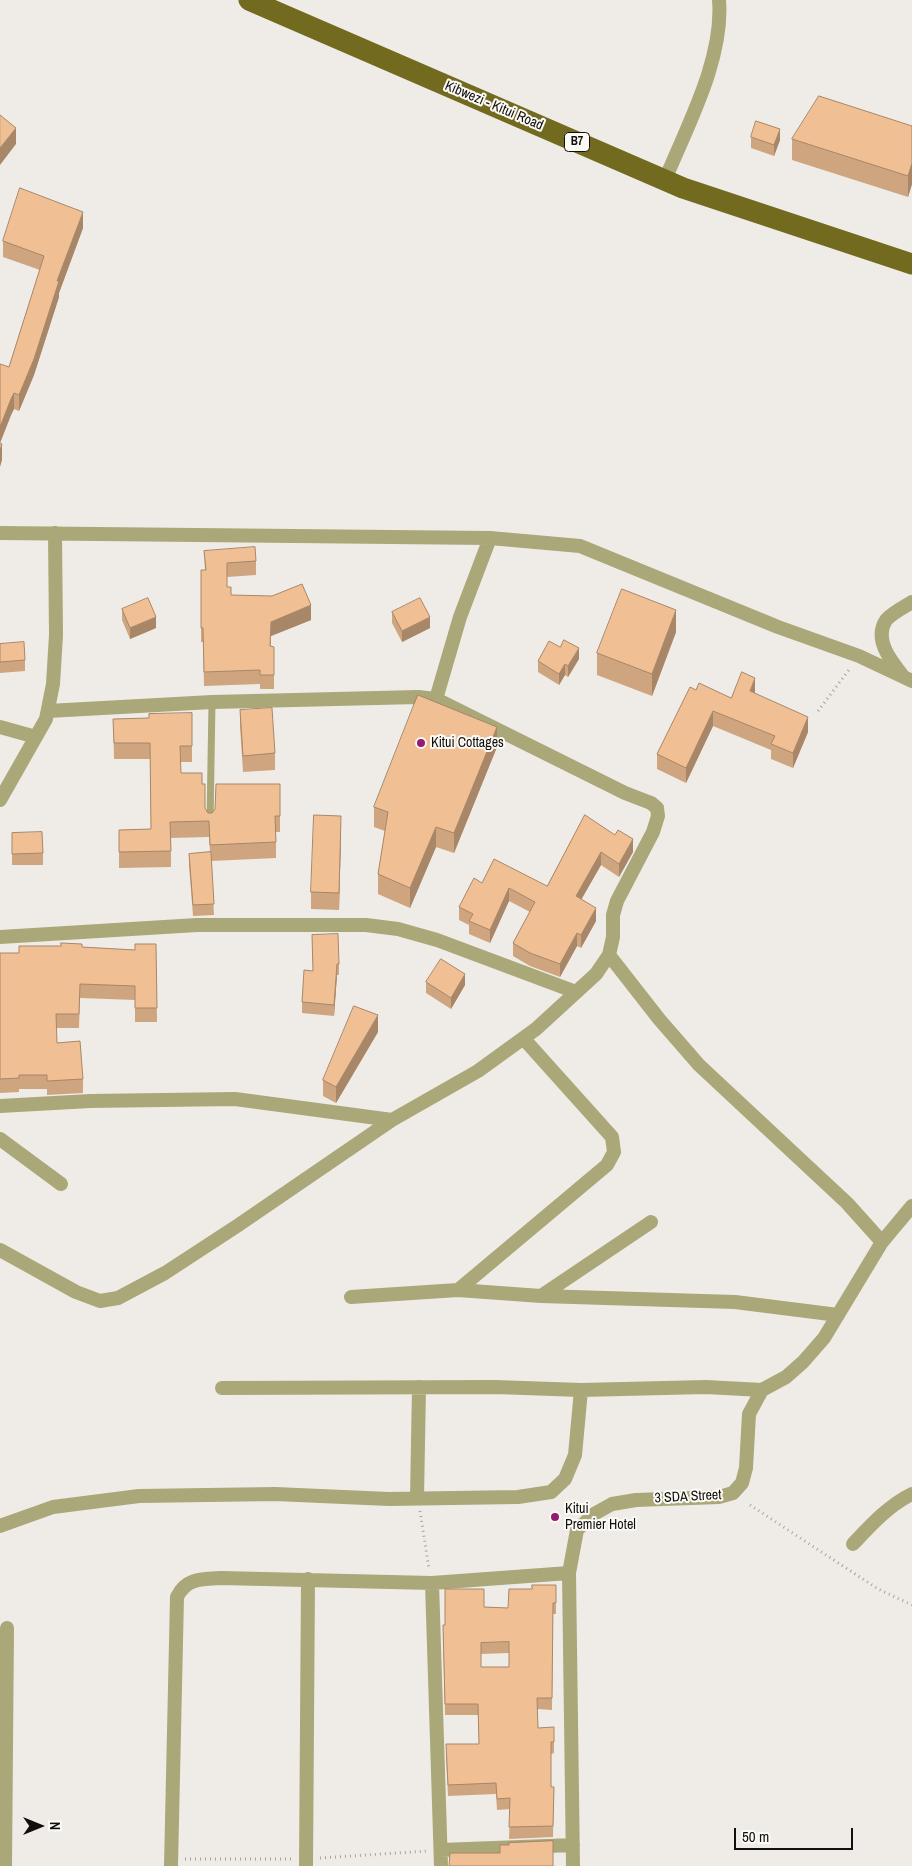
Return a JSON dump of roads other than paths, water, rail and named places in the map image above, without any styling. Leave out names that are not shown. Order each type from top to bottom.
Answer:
[{"type":"main road","name":"Kibwezi - Kitui Road","points":[[249,0],[683,188],[912,264]]},
{"type":"street","points":[[665,180],[712,65],[720,0]]},
{"type":"street","points":[[0,533],[490,538],[580,546],[778,627],[859,656],[908,680]]},
{"type":"street","points":[[0,800],[46,719],[54,684],[56,635],[55,533]]},
{"type":"street","points":[[436,699],[460,617],[490,538]]},
{"type":"street","points":[[908,680],[884,648],[882,634],[886,620],[912,602]]},
{"type":"street","points":[[0,1250],[76,1292],[100,1301],[118,1298],[165,1273],[238,1226],[392,1120],[478,1071],[524,1039],[596,974],[609,955],[613,937],[613,915],[617,901],[653,832],[658,816],[656,808],[650,803],[625,793],[436,699],[418,697],[212,702],[48,711]]},
{"type":"street","points":[[0,727],[36,737]]},
{"type":"street","points":[[0,937],[197,925],[366,925],[398,929],[437,940],[576,992]]},
{"type":"street","points":[[609,955],[659,1019],[699,1065],[847,1203],[882,1242]]},
{"type":"street","points":[[458,1290],[607,1165],[614,1152],[612,1137],[524,1039]]},
{"type":"street","points":[[0,1106],[90,1101],[235,1099],[392,1120]]},
{"type":"street","points":[[0,1139],[61,1184]]},
{"type":"street","points":[[222,1388],[495,1387],[581,1390],[706,1387],[762,1390],[786,1377],[803,1362],[824,1338],[882,1242],[912,1206]]},
{"type":"street","points":[[541,1296],[650,1222]]},
{"type":"street","points":[[350,1296],[458,1290],[541,1296],[735,1302],[838,1315]]},
{"type":"street","points":[[417,1498],[419,1387]]},
{"type":"street","points":[[0,1526],[54,1506],[138,1496],[275,1494],[417,1498],[518,1497],[551,1492],[565,1479],[575,1455],[581,1390]]},
{"type":"street","name":"3 SDA Street","points":[[573,1866],[569,1574],[577,1530],[594,1514],[612,1504],[644,1500],[719,1497],[733,1493],[742,1483],[746,1468],[749,1414],[762,1390]]},
{"type":"street","points":[[853,1544],[874,1523],[904,1498],[912,1494]]},
{"type":"street","points":[[171,1866],[177,1597],[181,1589],[188,1583],[221,1578],[432,1583],[569,1574]]},
{"type":"street","points":[[306,1866],[308,1579]]},
{"type":"street","points":[[432,1583],[441,1866]]},
{"type":"street","points":[[6,1866],[7,1628]]},
{"type":"street","points":[[441,1850],[573,1845]]},
{"type":"lane","points":[[210,824],[212,702]]},
{"type":"place","name":"Kitui Cottages","points":[[421,743]]},
{"type":"place","name":"Kitui Premier Hotel","points":[[555,1517]]}]
